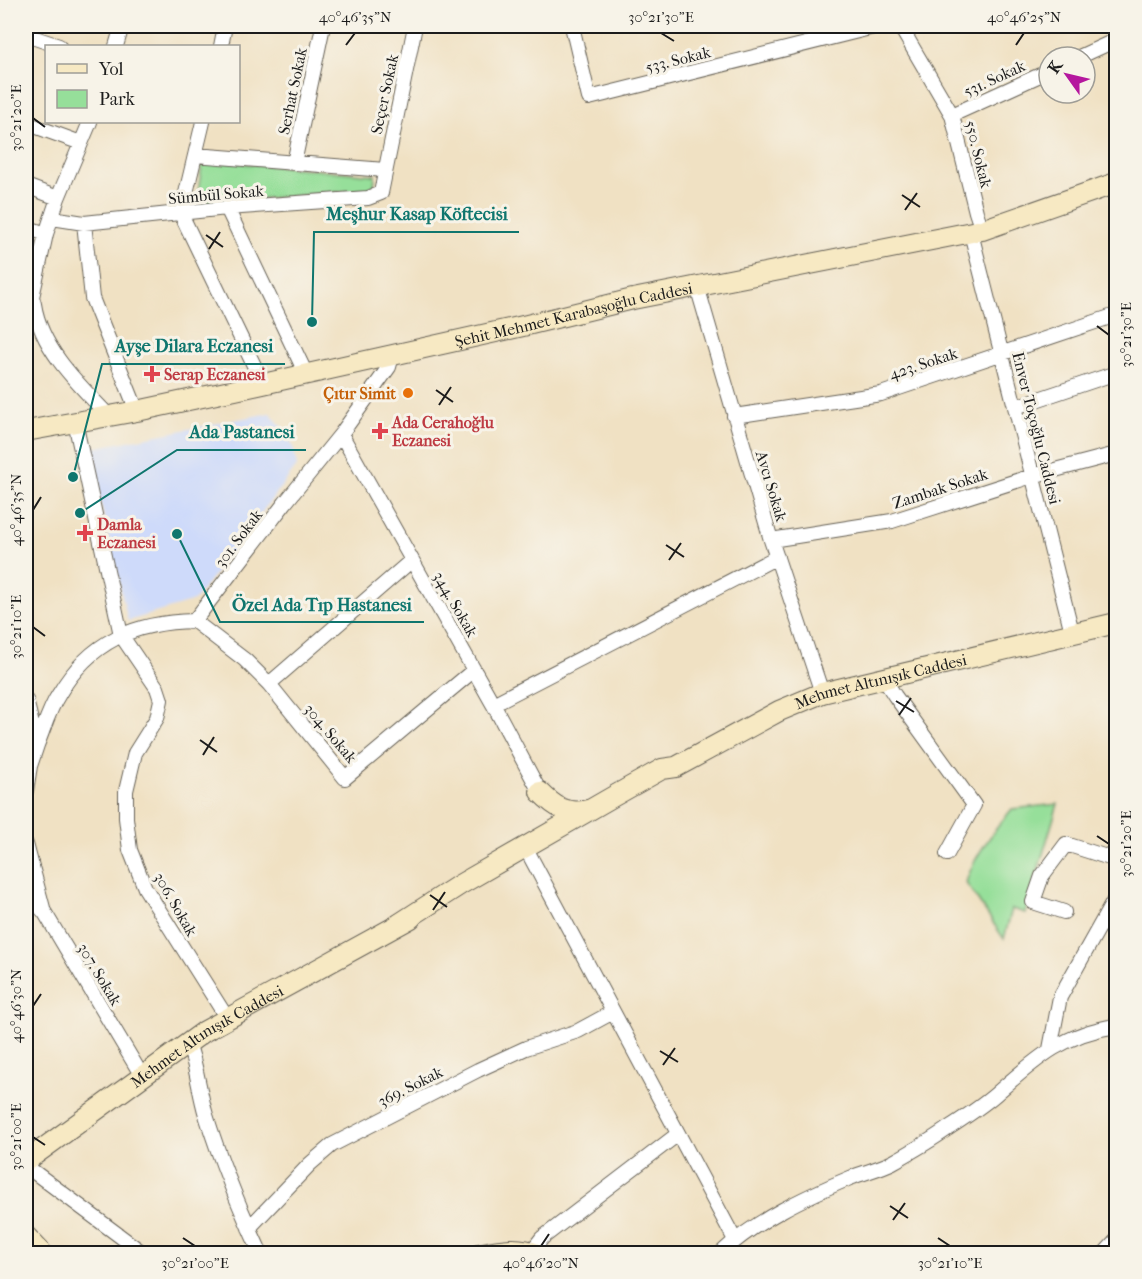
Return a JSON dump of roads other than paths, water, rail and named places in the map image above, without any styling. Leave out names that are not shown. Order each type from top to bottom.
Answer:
[{"type":"main road","name":"Şehit Mehmet Karabaşoğlu Caddesi","points":[[26,431],[137,411],[263,384],[697,286],[976,231],[1116,183]]},
{"type":"main road","name":"Mehmet Altınışık Caddesi","points":[[26,1161],[188,1043],[227,1018],[530,856],[614,796],[662,769],[676,767],[779,711],[822,693],[1110,623]]},
{"type":"main road","name":"Mehmet Altınışık Caddesi","points":[[399,924],[470,879],[562,833],[604,817],[666,780],[676,767]]},
{"type":"main road","points":[[540,792],[560,810],[568,812],[586,810],[614,796]]},
{"type":"main road","points":[[540,792],[562,833]]},
{"type":"main road","points":[[26,1236],[42,1254]]},
{"type":"main road","points":[[478,1254],[506,1249],[534,1252]]},
{"type":"street","points":[[116,45],[122,26]]},
{"type":"street","points":[[220,45],[225,26]]},
{"type":"street","name":"Serhat Sokak","points":[[294,163],[323,26]]},
{"type":"street","name":"Seçer Sokak","points":[[381,193],[415,26]]},
{"type":"street","name":"533. Sokak","points":[[572,26],[589,98],[879,26]]},
{"type":"street","name":"550. Sokak","points":[[900,26],[952,116],[976,212],[976,231]]},
{"type":"street","points":[[26,35],[56,45]]},
{"type":"street","points":[[1097,49],[1116,40]]},
{"type":"street","name":"531. Sokak","points":[[952,116],[1037,77]]},
{"type":"street","points":[[26,123],[81,143]]},
{"type":"street","points":[[90,123],[58,198],[46,234],[30,302],[56,357],[108,416]]},
{"type":"street","points":[[203,123],[181,214],[263,384]]},
{"type":"street","points":[[195,155],[385,170]]},
{"type":"street","points":[[26,186],[58,198]]},
{"type":"street","name":"Sümbül Sokak","points":[[52,218],[84,223],[227,208],[368,198],[381,193]]},
{"type":"street","points":[[227,208],[306,374]]},
{"type":"street","points":[[84,223],[92,298],[137,411]]},
{"type":"street","points":[[26,227],[46,234]]},
{"type":"street","name":"Enver Toçoğlu Caddesi","points":[[976,231],[1002,355],[1072,632]]},
{"type":"street","name":"Avcı Sokak","points":[[697,286],[771,540],[822,693]]},
{"type":"street","name":"423. Sokak","points":[[734,416],[881,394],[1116,315]]},
{"type":"street","name":"301. Sokak","points":[[194,621],[341,434],[389,367],[392,356]]},
{"type":"street","points":[[1015,407],[1116,373]]},
{"type":"street","points":[[75,422],[121,635]]},
{"type":"street","name":"344. Sokak","points":[[341,434],[494,704],[540,792]]},
{"type":"street","name":"Zambak Sokak","points":[[771,540],[892,521],[1032,476],[1116,454]]},
{"type":"street","points":[[494,704],[777,557]]},
{"type":"street","points":[[269,684],[412,560]]},
{"type":"street","points":[[26,791],[30,766],[37,745],[58,695],[75,671],[92,654],[121,635],[167,622],[194,621]]},
{"type":"street","name":"304. Sokak","points":[[194,621],[245,660],[269,684],[345,778],[474,670]]},
{"type":"street","name":"306. Sokak","points":[[121,635],[157,688],[161,700],[156,718],[135,753],[126,790],[126,818],[130,850],[145,888],[227,1018]]},
{"type":"street","points":[[884,679],[974,805],[947,854]]},
{"type":"street","points":[[26,700],[37,745]]},
{"type":"street","points":[[26,844],[45,913]]},
{"type":"street","points":[[1064,912],[1033,902],[1042,876],[1066,844],[1116,860]]},
{"type":"street","points":[[530,856],[735,1240]]},
{"type":"street","name":"307. Sokak","points":[[26,892],[45,913],[142,1076]]},
{"type":"street","points":[[1050,1049],[1060,997],[1112,913],[1116,897]]},
{"type":"street","name":"369. Sokak","points":[[249,1228],[310,1164],[332,1145],[478,1070],[526,1048],[578,1030],[613,1012]]},
{"type":"street","points":[[720,1254],[735,1240],[795,1204],[829,1187],[891,1162],[946,1130],[994,1096],[1050,1049],[1101,1028],[1116,1026]]},
{"type":"street","points":[[188,1043],[200,1095],[218,1152],[261,1254]]},
{"type":"street","points":[[534,1252],[543,1238],[678,1134]]},
{"type":"street","points":[[26,1166],[144,1254]]},
{"type":"street","points":[[1104,1254],[1116,1241]]},
{"type":"place","name":"Meşhur Kasap Köftecisi","points":[[312,322]]},
{"type":"place","name":"Serap Eczanesi","points":[[152,374]]},
{"type":"place","name":"Çıtır Simit","points":[[408,393]]},
{"type":"place","name":"Ada Cerahoğlu Eczanesi","points":[[380,431]]},
{"type":"place","name":"Ayşe Dilara Eczanesi","points":[[73,477]]},
{"type":"place","name":"Ada Pastanesi","points":[[80,513]]},
{"type":"place","name":"Damla Eczanesi","points":[[85,533]]},
{"type":"place","name":"Özel Ada Tıp Hastanesi","points":[[177,534]]}]
